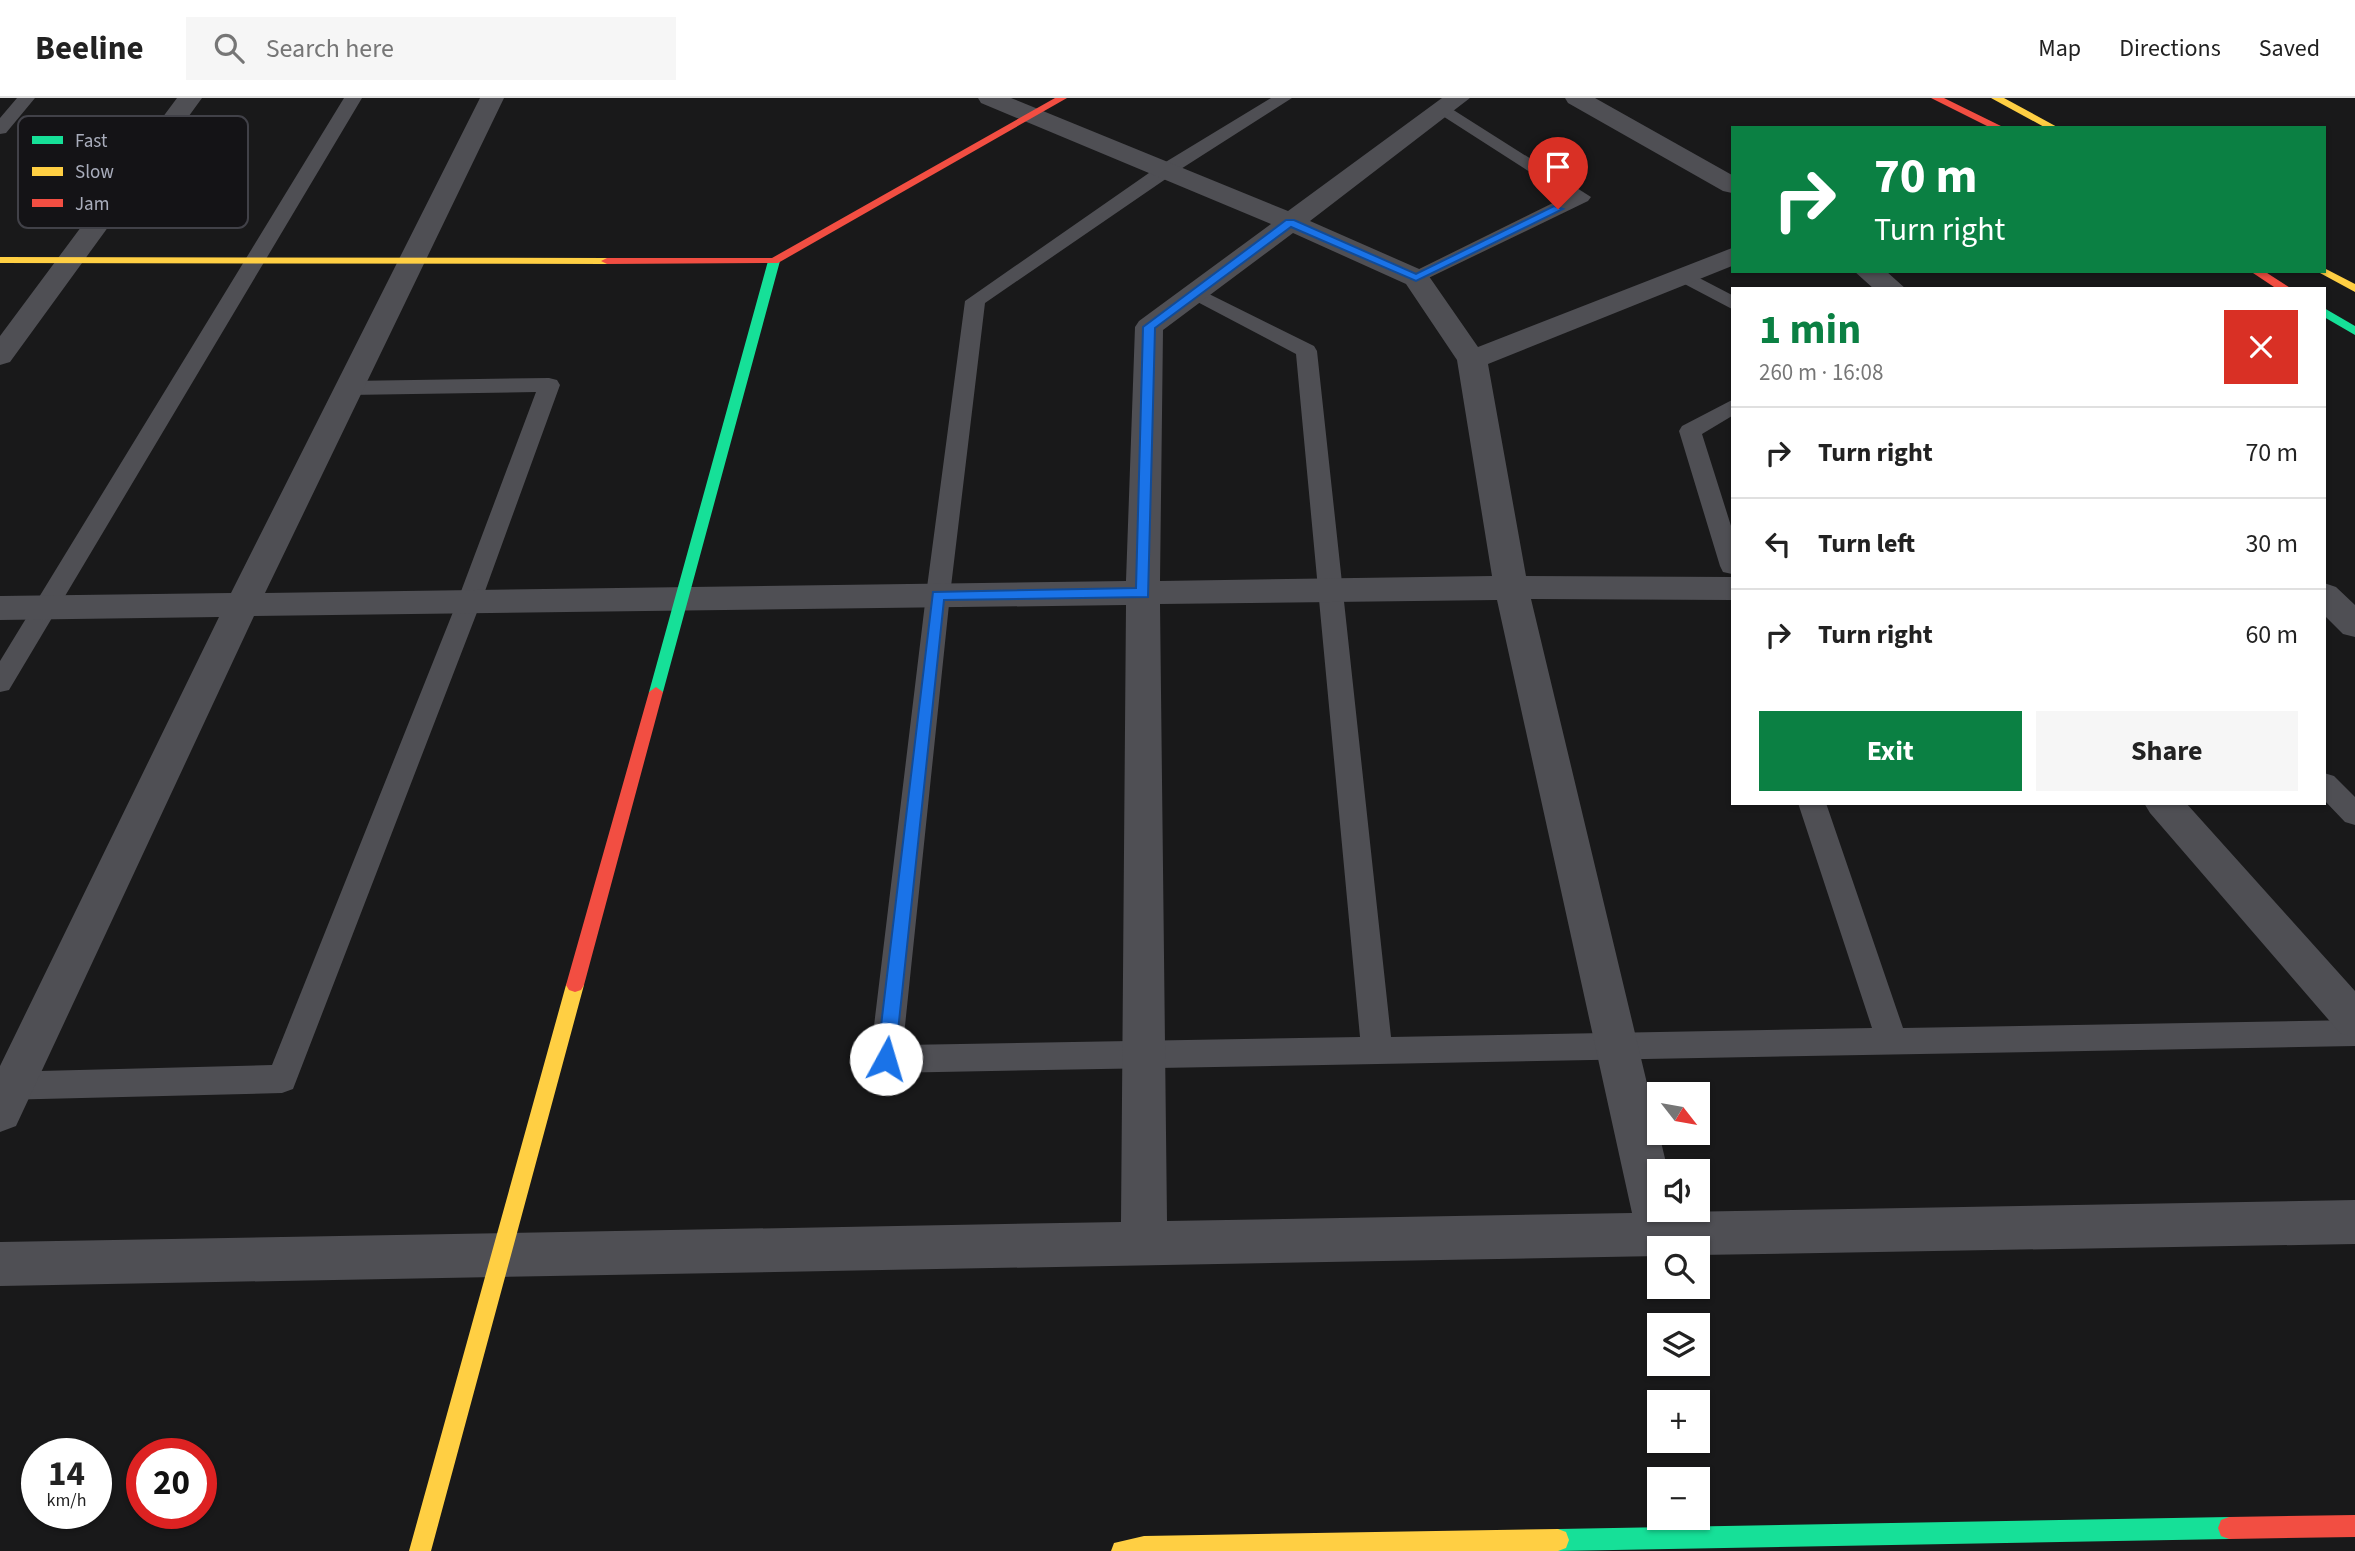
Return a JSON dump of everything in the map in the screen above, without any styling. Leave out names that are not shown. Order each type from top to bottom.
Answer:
[{"type":"street","points":[[177,116],[190,98]]},
{"type":"street","points":[[4,1094],[492,98]]},
{"type":"street","points":[[990,98],[1290,222],[1416,278],[1472,360],[1511,588],[1660,1234]]},
{"type":"street","points":[[0,260],[774,261],[1062,98]]},
{"type":"street","points":[[1577,98],[1731,184]]},
{"type":"street","points":[[1936,98],[1996,126]]},
{"type":"street","points":[[1996,98],[2050,126]]},
{"type":"street","points":[[1144,1244],[1143,593],[1149,327],[1451,104]]},
{"type":"street","points":[[0,356],[94,228]]},
{"type":"street","points":[[1472,360],[1731,256]]},
{"type":"street","points":[[421,1551],[774,261]]},
{"type":"street","points":[[2326,272],[2355,289]]},
{"type":"street","points":[[1871,273],[1889,287]]},
{"type":"street","points":[[2259,273],[2283,287]]},
{"type":"street","points":[[2326,313],[2355,331]]},
{"type":"street","points":[[0,608],[1731,587]]},
{"type":"street","points":[[2326,597],[2355,625]]},
{"type":"street","points":[[2165,805],[2355,1020]]},
{"type":"street","points":[[0,1264],[2355,1222]]},
{"type":"street","points":[[1122,1551],[1144,1547],[2355,1526]]},
{"type":"lane","points":[[0,129],[26,98]]},
{"type":"lane","points":[[0,683],[353,98]]},
{"type":"lane","points":[[1283,98],[1166,170],[975,301],[938,595],[886,1059],[2355,1033]]},
{"type":"lane","points":[[1416,278],[1581,197],[1451,104]]},
{"type":"lane","points":[[1683,275],[1731,302]]},
{"type":"lane","points":[[1195,293],[1306,351],[1377,1051]]},
{"type":"lane","points":[[4,1094],[282,1079],[469,602],[549,385],[349,388]]},
{"type":"lane","points":[[1731,408],[1690,431],[1731,563]]},
{"type":"lane","points":[[2326,785],[2355,814]]},
{"type":"lane","points":[[1813,805],[1892,1042]]},
{"type":"traffic: fast","points":[[656,692],[774,261]]},
{"type":"traffic: fast","points":[[2326,313],[2355,331]]},
{"type":"traffic: fast","points":[[1558,1540],[2229,1528]]},
{"type":"traffic: slow","points":[[1996,98],[2050,126]]},
{"type":"traffic: slow","points":[[0,260],[607,261]]},
{"type":"traffic: slow","points":[[2326,272],[2355,289]]},
{"type":"traffic: slow","points":[[420,1551],[575,985]]},
{"type":"traffic: slow","points":[[1122,1551],[1144,1547],[1558,1540]]},
{"type":"traffic: jam","points":[[607,261],[774,261],[1062,98]]},
{"type":"traffic: jam","points":[[1936,98],[1996,126]]},
{"type":"traffic: jam","points":[[2259,273],[2283,287]]},
{"type":"traffic: jam","points":[[575,985],[656,692]]},
{"type":"traffic: jam","points":[[2229,1528],[2355,1526]]},
{"type":"route","points":[[886,1059],[938,595],[1143,593],[1149,327],[1290,222],[1416,278],[1558,209]]}]
